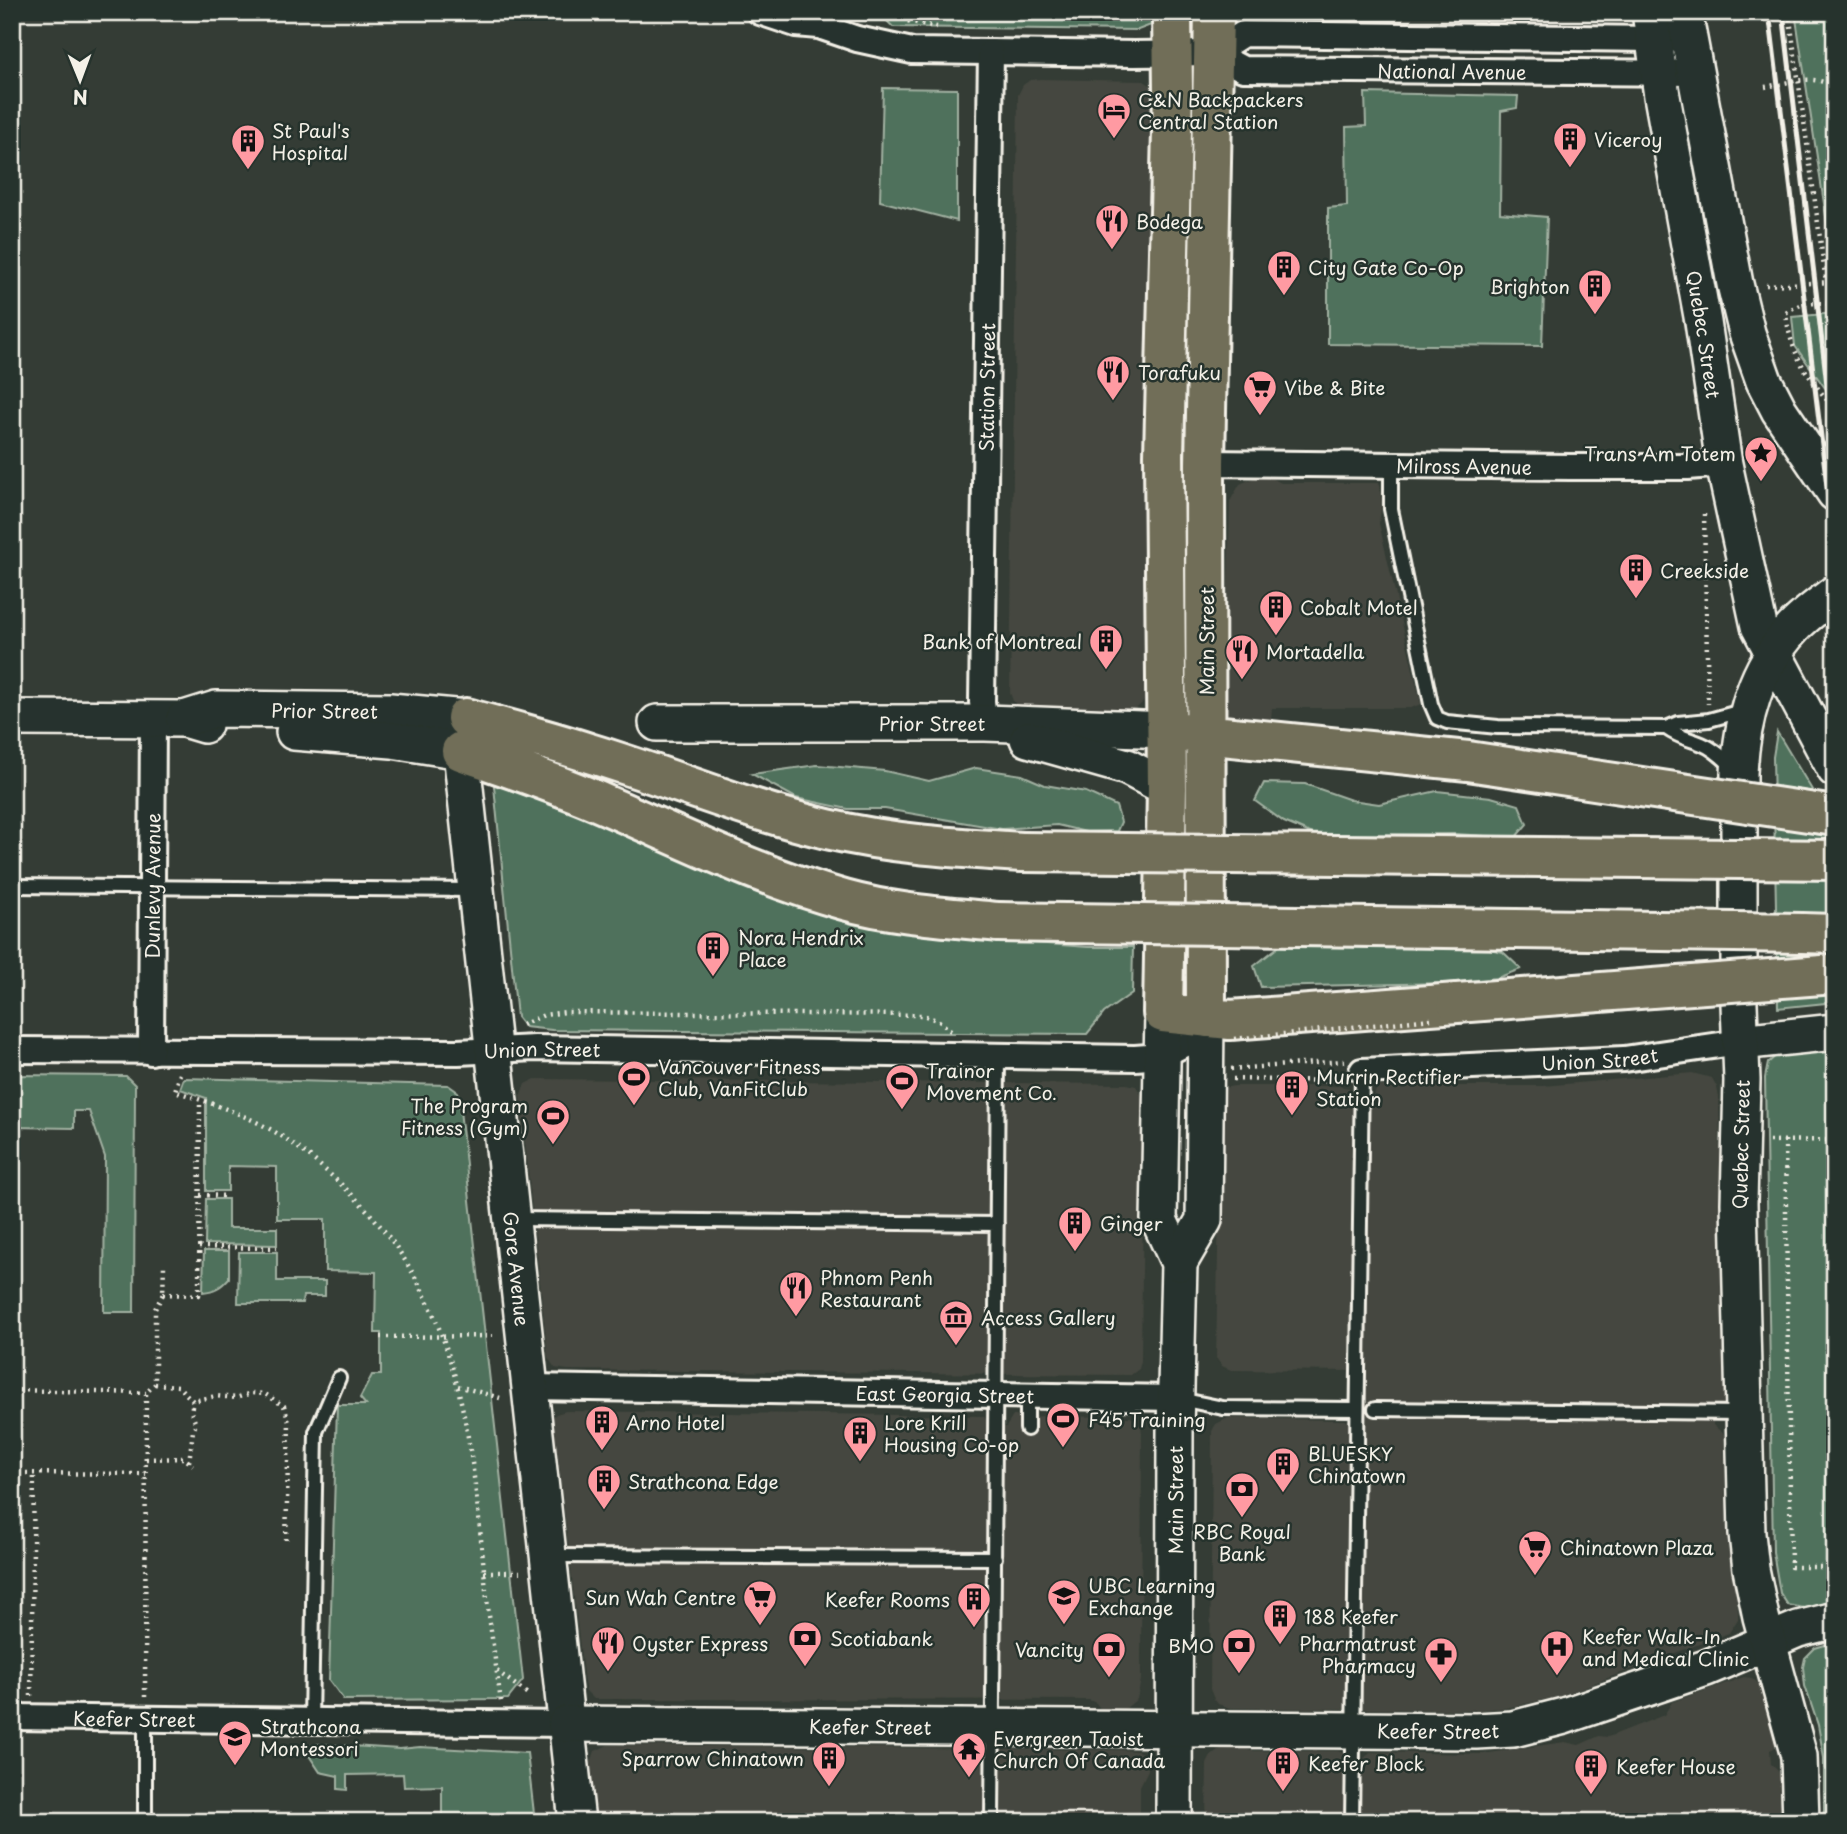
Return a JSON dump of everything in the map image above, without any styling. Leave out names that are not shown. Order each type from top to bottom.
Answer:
[{"type":"main road","name":"Main Street","points":[[1163,1013],[1167,788],[1164,455],[1172,12]]},
{"type":"main road","name":"Main Street","points":[[1214,12],[1205,463],[1206,734],[1219,1023]]},
{"type":"main road","name":"Prior Street","points":[[1167,730],[1468,761],[1835,816]]},
{"type":"main road","points":[[464,735],[590,753],[827,829],[885,841],[942,848],[1022,852],[1835,860]]},
{"type":"main road","points":[[464,735],[545,780],[729,860],[847,901],[917,914],[998,922],[1355,925],[1835,934]]},
{"type":"main road","points":[[1163,1013],[1219,1023],[1835,974]]},
{"type":"street","name":"National Avenue","points":[[760,12],[796,24],[819,26],[857,39],[912,51],[1173,54],[1213,52],[1243,34],[1652,26],[1690,43],[1659,74],[1243,69],[1213,52]]},
{"type":"street","name":"Quebec Street","points":[[1652,26],[1703,322],[1724,464],[1759,626],[1773,653]]},
{"type":"street","name":"Quebec Street","points":[[1690,43],[1735,284],[1755,357],[1779,410],[1835,493]]},
{"type":"street","name":"Station Street","points":[[985,723],[982,702],[991,52]]},
{"type":"street","name":"Milross Avenue","points":[[1205,463],[1688,467],[1724,464]]},
{"type":"street","name":"Quebec Street","points":[[1801,1822],[1800,1756],[1768,1641],[1751,1569],[1747,1534],[1739,1203],[1742,1080],[1739,773],[1746,710],[1773,653],[1794,627],[1835,593]]},
{"type":"street","points":[[1773,653],[1835,769]]},
{"type":"street","name":"Prior Street","points":[[12,718],[168,719],[219,729],[392,740],[464,735]]},
{"type":"street","name":"Dunlevy Avenue","points":[[152,1052],[153,887],[168,719]]},
{"type":"street","name":"Prior Street","points":[[657,723],[985,723],[1167,730]]},
{"type":"street","points":[[985,723],[1000,732],[1127,767],[1167,788]]},
{"type":"street","name":"Gore Avenue","points":[[464,735],[476,890],[512,1219],[515,1393],[534,1564],[566,1724],[576,1822]]},
{"type":"street","name":"Main Street","points":[[1163,1013],[1159,1220],[1179,1263],[1174,1822]]},
{"type":"street","name":"Union Street","points":[[12,1050],[493,1051],[535,1048],[1135,1058],[1161,1056],[1219,1023]]},
{"type":"street","name":"Main Street","points":[[1179,1263],[1204,1220],[1219,1023]]},
{"type":"street","name":"Union Street","points":[[1361,1076],[1624,1059],[1740,1042],[1835,1032]]},
{"type":"street","name":"East Georgia Street","points":[[515,1393],[1176,1398]]},
{"type":"street","name":"Keefer Street","points":[[12,1717],[145,1709],[311,1722],[1476,1731],[1541,1723],[1706,1668],[1798,1629],[1835,1620]]},
{"type":"lane","points":[[1391,465],[1391,509],[1431,704],[1437,718],[1447,722],[1498,727],[1666,728],[1678,723],[1709,720],[1746,710]]},
{"type":"lane","points":[[1666,728],[1678,737],[1703,744],[1722,756],[1739,773]]},
{"type":"lane","points":[[12,886],[476,890]]},
{"type":"lane","points":[[992,1822],[999,1055]]},
{"type":"lane","points":[[1352,1822],[1361,1076]]},
{"type":"lane","points":[[512,1219],[997,1224]]},
{"type":"lane","points":[[311,1722],[316,1432],[339,1378]]},
{"type":"lane","points":[[1027,1395],[1027,1429]]},
{"type":"lane","name":"East Georgia Street","points":[[1176,1398],[1223,1408],[1357,1409]]},
{"type":"lane","points":[[1375,1409],[1744,1413]]},
{"type":"lane","points":[[534,1564],[995,1558]]},
{"type":"lane","points":[[145,1709],[145,1822]]},
{"type":"path","points":[[1788,12],[1826,282]]},
{"type":"path","points":[[1765,87],[1815,79],[1825,81],[1835,89]]},
{"type":"path","points":[[1766,285],[1835,282]]},
{"type":"path","points":[[1835,304],[1809,303],[1793,307],[1786,313],[1788,337],[1794,355],[1835,411]]},
{"type":"path","points":[[1704,506],[1708,705]]},
{"type":"path","points":[[520,1026],[544,1015],[566,1012],[923,1015],[939,1021],[956,1037],[942,1036]]},
{"type":"path","points":[[515,1017],[520,1026],[528,1031]]},
{"type":"path","points":[[180,1074],[175,1091],[246,1117],[300,1148],[368,1210],[400,1250],[424,1291],[443,1337],[458,1386],[481,1528],[501,1703]]},
{"type":"path","points":[[1229,1079],[1361,1076]]},
{"type":"path","points":[[163,1294],[199,1294],[200,1100]]},
{"type":"path","points":[[1785,1140],[1791,1567],[1835,1567]]},
{"type":"path","points":[[1769,1141],[1835,1140]]},
{"type":"path","points":[[200,1195],[228,1195]]},
{"type":"path","points":[[199,1247],[277,1248]]},
{"type":"path","points":[[145,1709],[146,1393],[155,1384],[155,1308],[163,1294],[164,1266]]},
{"type":"path","points":[[380,1337],[493,1336]]},
{"type":"path","points":[[155,1384],[177,1387],[193,1401]]},
{"type":"path","points":[[458,1386],[515,1393]]},
{"type":"path","points":[[12,1390],[146,1393]]},
{"type":"path","points":[[193,1401],[216,1396],[236,1398],[251,1393],[265,1395],[284,1406],[289,1422],[286,1542]]},
{"type":"path","points":[[146,1459],[184,1458],[191,1464],[193,1432],[197,1424],[191,1412],[193,1401]]},
{"type":"path","points":[[12,1473],[146,1474]]},
{"type":"path","points":[[31,1698],[34,1473]]},
{"type":"path","points":[[484,1572],[534,1564]]},
{"type":"path","points":[[497,1671],[528,1695]]},
{"type":"shaded area","points":[[1030,80],[1144,81],[1152,86],[1155,94],[1146,690],[1145,700],[1130,711],[1028,710],[1019,707],[1010,693],[1018,95],[1023,85]]},
{"type":"shaded area","points":[[1256,477],[1270,477],[1281,483],[1379,483],[1382,503],[1379,523],[1421,704],[1411,708],[1272,708],[1270,730],[1238,725],[1228,715],[1225,708],[1230,501],[1240,484]]},
{"type":"shaded area","points":[[1692,1073],[1712,1078],[1719,1097],[1725,1413],[1714,1413],[1713,1425],[1724,1434],[1727,1539],[1738,1610],[1738,1619],[1729,1633],[1557,1697],[1506,1708],[1230,1708],[1218,1704],[1210,1689],[1212,1431],[1216,1424],[1228,1418],[1345,1420],[1350,1422],[1351,1426],[1357,1371],[1231,1370],[1222,1366],[1216,1358],[1223,1088],[1339,1086],[1349,1088],[1353,1098],[1372,1098],[1381,1086],[1542,1086]]},
{"type":"shaded area","points":[[535,1079],[1136,1086],[1144,1099],[1139,1369],[1131,1375],[1124,1375],[555,1368],[548,1358],[520,1096],[525,1084]]},
{"type":"shaded area","points":[[566,1411],[984,1416],[990,1427],[1006,1427],[1013,1416],[1131,1417],[1141,1426],[1142,1433],[1141,1680],[1137,1699],[1124,1710],[1109,1713],[1089,1700],[594,1699],[586,1691],[584,1683],[557,1449],[551,1444],[550,1420],[556,1414]]},
{"type":"shaded area","points":[[1744,1677],[1752,1678],[1760,1685],[1776,1740],[1774,1748],[1770,1750],[1771,1764],[1782,1780],[1781,1822],[1206,1822],[1207,1764],[1211,1756],[1226,1745],[1239,1745],[1251,1751],[1338,1751],[1343,1753],[1347,1763],[1360,1763],[1370,1752],[1482,1754],[1565,1742],[1579,1745],[1599,1736],[1608,1737],[1664,1715],[1672,1702]]},
{"type":"shaded area","points":[[608,1745],[1125,1750],[1143,1754],[1148,1761],[1148,1770],[1140,1786],[1140,1822],[597,1822],[591,1762],[595,1751]]},
{"type":"green space","points":[[878,12],[1156,12],[1151,25],[1138,30],[893,27]]},
{"type":"green space","points":[[1795,12],[1835,12],[1835,276]]},
{"type":"green space","points":[[883,88],[957,89],[957,221],[880,201]]},
{"type":"green space","points":[[1365,93],[1518,96],[1517,108],[1501,111],[1500,213],[1547,217],[1542,346],[1328,344],[1328,208],[1347,206],[1346,127],[1366,126]]},
{"type":"green space","points":[[1835,313],[1835,402],[1795,346],[1792,317]]},
{"type":"green space","points":[[1777,732],[1835,828],[1835,1002],[1778,1008],[1773,757]]},
{"type":"green space","points":[[817,765],[885,771],[929,781],[976,768],[1022,775],[1045,785],[1086,792],[1116,806],[1121,822],[1117,831],[1086,832],[1057,825],[1002,829],[885,809],[848,809],[796,798],[752,774]]},
{"type":"green space","points":[[493,776],[864,919],[962,938],[1088,947],[1133,947],[1132,993],[1104,1013],[1087,1034],[552,1030],[525,1027],[517,1017]]},
{"type":"green space","points":[[1264,783],[1305,784],[1351,800],[1379,804],[1437,791],[1491,797],[1519,805],[1527,824],[1515,838],[1456,834],[1315,835],[1284,822],[1255,801]]},
{"type":"green space","points":[[1282,944],[1391,948],[1436,944],[1480,947],[1503,952],[1521,969],[1497,978],[1446,983],[1261,987],[1254,966]]},
{"type":"green space","points":[[1835,1047],[1835,1601],[1804,1608],[1788,1605],[1780,1593],[1773,1552],[1765,1078],[1768,1063],[1779,1053]]},
{"type":"green space","points":[[12,1075],[126,1076],[135,1085],[134,1312],[104,1312],[105,1157],[89,1111],[74,1111],[74,1128],[12,1127]]},
{"type":"green space","points":[[184,1078],[448,1085],[458,1092],[523,1680],[508,1699],[344,1700],[329,1680],[337,1405],[366,1405],[360,1398],[372,1375],[381,1375],[381,1333],[375,1333],[376,1272],[325,1271],[325,1219],[277,1219],[277,1167],[228,1166],[228,1191],[206,1191],[206,1098],[180,1089]]},
{"type":"green space","points":[[206,1199],[228,1199],[228,1228],[277,1228],[277,1245],[205,1244]]},
{"type":"green space","points":[[204,1251],[229,1251],[229,1278],[218,1288],[203,1292]]},
{"type":"green space","points":[[239,1252],[277,1252],[277,1281],[325,1281],[325,1296],[303,1296],[302,1303],[238,1303]]},
{"type":"green space","points":[[1835,1642],[1835,1822],[1824,1822],[1824,1758],[1818,1725],[1805,1686],[1803,1667],[1805,1658],[1815,1648]]},
{"type":"green space","points":[[319,1744],[527,1753],[535,1822],[442,1822],[442,1786],[404,1787],[403,1774],[347,1775],[347,1790],[338,1789],[338,1776],[320,1772],[306,1751],[311,1749],[310,1746]]},
{"type":"railway","points":[[1769,12],[1835,551]]},
{"type":"railway","points":[[1783,12],[1835,452]]},
{"type":"place","name":"C&N Backpackers Central Station","points":[[1114,140]]},
{"type":"place","name":"Viceroy","points":[[1570,169]]},
{"type":"place","name":"St Paul's Hospital","points":[[248,171]]},
{"type":"place","name":"Bodega","points":[[1112,251]]},
{"type":"place","name":"City Gate Co-Op","points":[[1284,297]]},
{"type":"place","name":"Brighton","points":[[1595,316]]},
{"type":"place","name":"Torafuku","points":[[1113,402]]},
{"type":"place","name":"Vibe & Bite","points":[[1260,417]]},
{"type":"place","name":"Trans Am Totem","points":[[1761,483]]},
{"type":"place","name":"Creekside","points":[[1636,600]]},
{"type":"place","name":"Cobalt Motel","points":[[1276,637]]},
{"type":"place","name":"Bank of Montreal","points":[[1106,671]]},
{"type":"place","name":"Mortadella","points":[[1242,681]]},
{"type":"place","name":"Nora Hendrix Place","points":[[713,978]]},
{"type":"place","name":"Vancouver Fitness Club, VanFitClub","points":[[634,1107]]},
{"type":"place","name":"Trainor Movement Co.","points":[[902,1111]]},
{"type":"place","name":"Murrin Rectifier Station","points":[[1292,1117]]},
{"type":"place","name":"The Program Fitness (Gym)","points":[[553,1146]]},
{"type":"place","name":"Ginger","points":[[1075,1253]]},
{"type":"place","name":"Phnom Penh Restaurant","points":[[796,1318]]},
{"type":"place","name":"Access Gallery","points":[[956,1347]]},
{"type":"place","name":"F45 Training","points":[[1063,1449]]},
{"type":"place","name":"Arno Hotel","points":[[602,1452]]},
{"type":"place","name":"Lore Krill Housing Co-op","points":[[860,1463]]},
{"type":"place","name":"BLUESKY Chinatown","points":[[1283,1494]]},
{"type":"place","name":"Strathcona Edge","points":[[604,1511]]},
{"type":"place","name":"RBC Royal Bank","points":[[1242,1519]]},
{"type":"place","name":"Chinatown Plaza","points":[[1535,1577]]},
{"type":"place","name":"UBC Learning Exchange","points":[[1064,1626]]},
{"type":"place","name":"Sun Wah Centre","points":[[760,1627]]},
{"type":"place","name":"Keefer Rooms","points":[[974,1629]]},
{"type":"place","name":"188 Keefer","points":[[1280,1646]]},
{"type":"place","name":"Scotiabank","points":[[805,1668]]},
{"type":"place","name":"Oyster Express","points":[[608,1673]]},
{"type":"place","name":"BMO","points":[[1239,1675]]},
{"type":"place","name":"Keefer Walk-In and Medical Clinic","points":[[1557,1677]]},
{"type":"place","name":"Vancity","points":[[1109,1679]]},
{"type":"place","name":"Pharmatrust Pharmacy","points":[[1441,1684]]},
{"type":"place","name":"Strathcona Montessori","points":[[235,1767]]},
{"type":"place","name":"Evergreen Taoist Church Of Canada","points":[[969,1779]]},
{"type":"place","name":"Sparrow Chinatown","points":[[829,1788]]},
{"type":"place","name":"Keefer Block","points":[[1283,1793]]},
{"type":"place","name":"Keefer House","points":[[1591,1796]]}]
